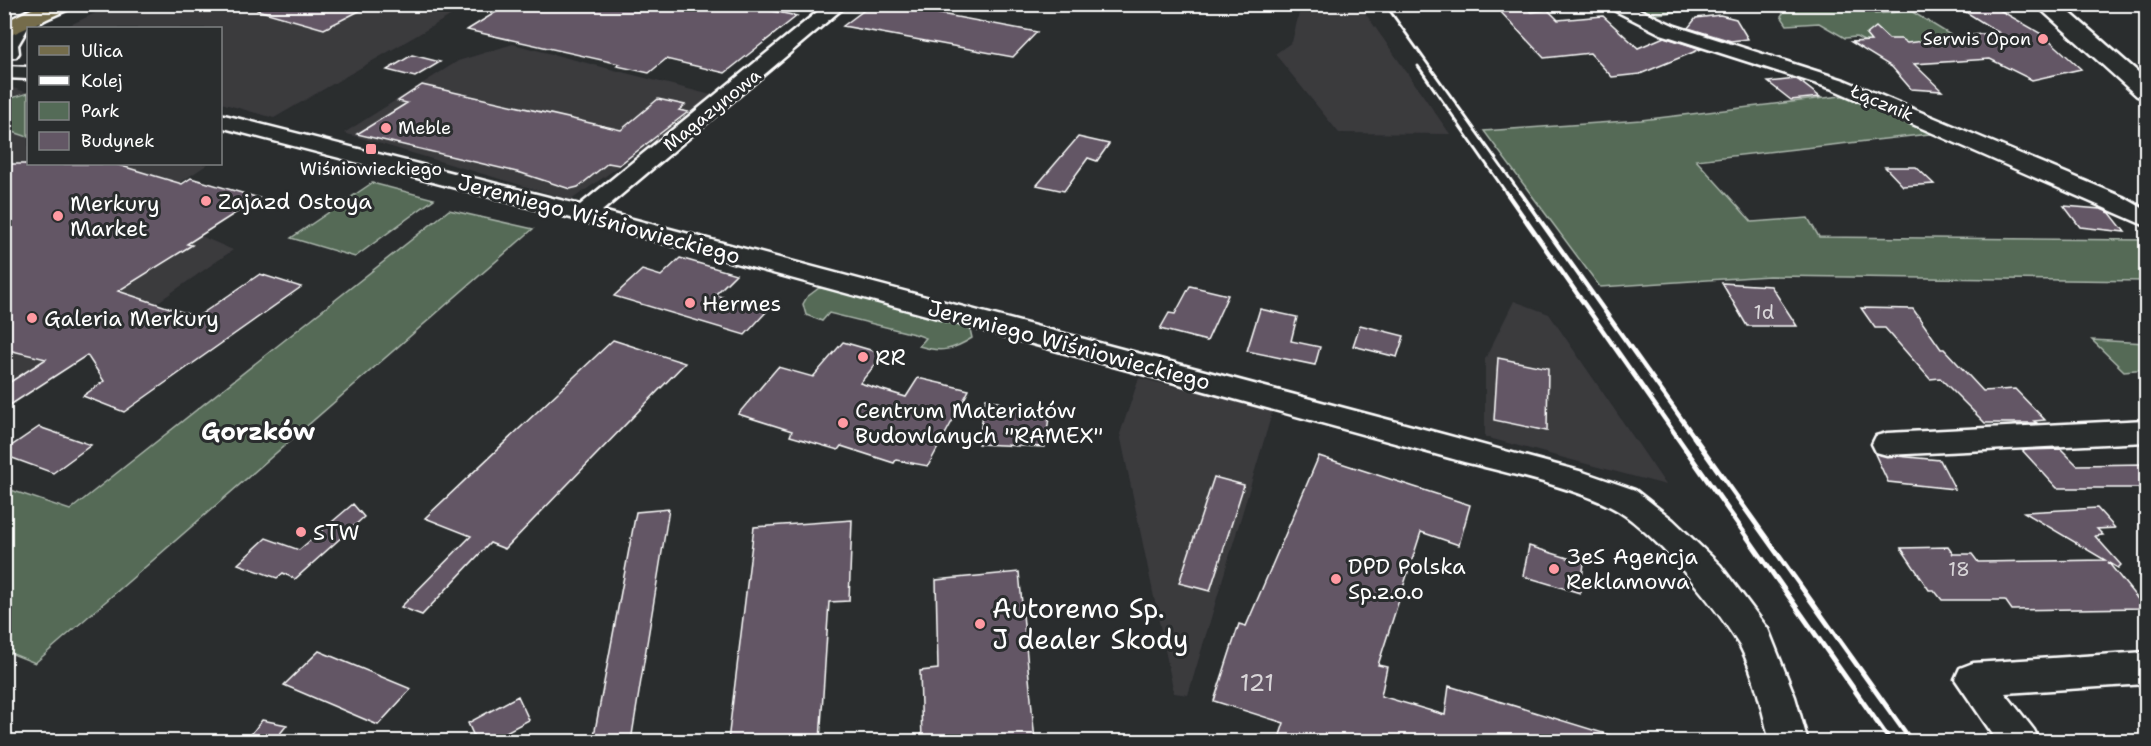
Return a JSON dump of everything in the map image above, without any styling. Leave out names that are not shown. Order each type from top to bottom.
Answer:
[{"type":"main road","points":[[4,12],[19,5]]},
{"type":"main road","points":[[33,27],[54,8]]},
{"type":"main road","points":[[6,52],[27,33]]},
{"type":"street","name":"Magazynowa","points":[[584,214],[839,4]]},
{"type":"street","name":"Łącznik","points":[[1611,4],[1668,30],[1837,84],[2114,202],[2146,219]]},
{"type":"street","points":[[2046,4],[2146,90]]},
{"type":"street","points":[[6,52],[27,63]]},
{"type":"street","points":[[6,52],[27,72]]},
{"type":"street","name":"Jeremiego Wiśniowieckiego","points":[[222,121],[584,214],[1469,453],[1583,484],[1624,500],[1662,528],[1708,575],[1755,640],[1777,697],[1789,741]]},
{"type":"street","points":[[1887,444],[2146,431]]},
{"type":"street","points":[[2021,741],[1973,679],[2146,668]]},
{"type":"shaded area","points":[[112,5],[469,5],[274,118],[222,103],[222,27],[66,27]]},
{"type":"shaded area","points":[[1301,5],[1363,10],[1450,134],[1339,133],[1275,54],[1292,42]]},
{"type":"shaded area","points":[[513,44],[719,97],[571,200],[344,133],[458,61]]},
{"type":"shaded area","name":"Galeria Merkury","points":[[4,85],[27,93],[27,165],[206,165],[166,192],[162,219],[233,250],[5,408]]},
{"type":"shaded area","points":[[1514,301],[1549,314],[1666,485],[1485,437],[1485,359]]},
{"type":"shaded area","points":[[1139,378],[1273,410],[1188,695],[1174,693],[1120,434]]},
{"type":"green space","points":[[1624,5],[1679,5],[1687,11],[1646,15]]},
{"type":"green space","points":[[1789,5],[1866,5],[1875,14],[1911,11],[1954,37],[1880,49],[1856,37],[1845,38],[1819,23],[1787,25],[1781,16]]},
{"type":"green space","points":[[27,93],[27,137],[4,129],[5,100]]},
{"type":"green space","points":[[1849,95],[1938,133],[1696,160],[1752,222],[1808,218],[1819,237],[2146,240],[2146,281],[1769,276],[1600,287],[1484,131],[1641,120]]},
{"type":"green space","points":[[372,183],[434,199],[355,257],[291,238]]},
{"type":"green space","points":[[449,210],[533,229],[35,663],[5,651],[5,488],[70,510]]},
{"type":"green space","points":[[819,288],[951,319],[970,329],[972,338],[953,348],[940,350],[919,346],[926,338],[918,335],[829,313],[822,321],[806,315],[803,304],[807,297]]},
{"type":"green space","points":[[2092,340],[2146,343],[2146,369],[2124,371]]},
{"type":"building","points":[[257,4],[373,4],[324,29],[257,10]]},
{"type":"building","points":[[509,4],[738,4],[797,16],[725,73],[666,59],[649,73],[617,66],[620,64],[467,30]]},
{"type":"building","points":[[883,4],[1037,32],[1013,57],[843,26],[867,8],[878,9]]},
{"type":"building","points":[[1953,4],[1989,4],[2045,36],[2081,69],[2032,80],[1990,59],[1914,64],[1942,91],[1911,89],[1892,67],[1851,42],[1871,41],[1866,35],[1876,27],[1889,39],[1901,39],[1907,43],[1998,32]]},
{"type":"building","points":[[1524,6],[1531,12],[1548,10],[1558,20],[1603,16],[1638,48],[1664,37],[1701,49],[1640,74],[1612,77],[1590,53],[1544,58],[1497,8]]},
{"type":"building","points":[[1720,15],[1736,19],[1748,39],[1731,41],[1688,28],[1696,18]]},
{"type":"building","points":[[412,55],[440,62],[415,77],[387,70]]},
{"type":"building","points":[[1796,79],[1820,97],[1791,100],[1768,82]]},
{"type":"building","points":[[422,85],[621,130],[658,99],[685,105],[679,110],[688,112],[619,165],[608,163],[578,187],[570,189],[521,173],[357,134],[407,103],[398,101]]},
{"type":"building","points":[[1078,137],[1109,144],[1097,161],[1088,158],[1064,191],[1037,185]]},
{"type":"building","name":"Galeria Merkury","points":[[4,164],[118,165],[182,184],[191,178],[259,198],[187,244],[192,245],[118,291],[197,317],[260,274],[301,287],[124,412],[83,396],[104,381],[87,355],[4,409],[4,386],[46,359],[4,349]]},
{"type":"building","points":[[1885,167],[1916,167],[1934,184],[1903,186]]},
{"type":"building","points":[[2064,206],[2101,209],[2110,213],[2125,232],[2080,227]]},
{"type":"building","name":"Hermes","points":[[680,258],[736,274],[715,295],[768,310],[745,335],[614,296],[642,270],[661,276]]},
{"type":"building","points":[[1722,283],[1771,286],[1797,326],[1747,326]]},
{"type":"building","points":[[1190,286],[1228,295],[1207,341],[1160,329],[1169,313],[1175,314]]},
{"type":"building","points":[[1861,308],[1913,309],[1941,349],[1944,349],[1983,391],[2015,389],[2045,420],[2034,421],[2037,423],[1985,423],[1940,378],[1930,379],[1885,328],[1875,328]]},
{"type":"building","points":[[1260,309],[1297,317],[1291,341],[1320,347],[1315,365],[1247,351]]},
{"type":"building","points":[[1360,325],[1404,336],[1397,357],[1353,346]]},
{"type":"building","points":[[613,340],[685,363],[505,549],[490,543],[422,615],[401,607],[471,536],[425,518]]},
{"type":"building","name":"Centrum Materiałów Budowlanych \"RAMEX\"","points":[[843,342],[884,354],[860,383],[906,397],[918,378],[969,390],[928,466],[896,460],[894,463],[841,446],[838,450],[790,436],[792,431],[738,414],[778,367],[813,377]]},
{"type":"building","points":[[1498,358],[1548,368],[1547,431],[1494,420]]},
{"type":"building","points":[[986,398],[1017,408],[1050,410],[1045,447],[978,444]]},
{"type":"building","points":[[39,427],[91,445],[53,473],[4,455],[4,451]]},
{"type":"building","points":[[2061,449],[2077,465],[2146,464],[2146,488],[2057,488],[2022,450]]},
{"type":"building","points":[[1875,454],[1940,460],[1955,489],[1888,482]]},
{"type":"building","points":[[1319,456],[1470,505],[1459,545],[1421,532],[1378,665],[1387,667],[1381,696],[1445,715],[1449,686],[1616,737],[1616,741],[1278,741],[1284,723],[1214,701],[1239,624],[1246,626]]},
{"type":"building","points":[[1214,477],[1244,485],[1210,591],[1179,583]]},
{"type":"building","points":[[353,504],[364,517],[295,579],[283,573],[277,578],[238,564],[266,538],[299,550]]},
{"type":"building","points":[[2097,508],[2115,528],[2097,529],[2103,535],[2095,536],[2121,565],[2118,568],[2108,562],[2145,608],[2012,610],[2005,600],[1942,600],[1934,590],[1929,590],[1901,548],[1948,547],[1953,554],[1972,554],[1978,562],[2105,560],[2024,512]]},
{"type":"building","points":[[669,509],[631,741],[593,741],[636,512]]},
{"type":"building","points":[[852,520],[849,601],[829,602],[820,741],[728,741],[754,527]]},
{"type":"building","name":"3eS Agencja Reklamowa","points":[[1529,546],[1584,563],[1580,593],[1523,576]]},
{"type":"building","name":"Autoremo Sp. J dealer Skody","points":[[1019,572],[1035,741],[922,741],[920,671],[938,669],[936,580]]},
{"type":"building","points":[[319,651],[411,689],[378,725],[284,685]]},
{"type":"building","points":[[518,696],[529,720],[489,741],[476,741],[468,723]]},
{"type":"building","points":[[262,720],[287,725],[274,741],[246,741]]},
{"type":"railway","points":[[1385,4],[1521,194]]},
{"type":"railway","points":[[1418,66],[1507,194]]},
{"type":"railway","points":[[1506,192],[1678,438]]},
{"type":"railway","points":[[1520,192],[1695,438]]},
{"type":"railway","points":[[1677,437],[1891,742]]},
{"type":"railway","points":[[1694,437],[1912,742]]},
{"type":"place","name":"Serwis Opon","points":[[2043,39]]},
{"type":"place","name":"Meble","points":[[386,128]]},
{"type":"place","name":"Wiśniowieckiego","points":[[371,149]]},
{"type":"place","name":"Zajazd Ostoya","points":[[206,201]]},
{"type":"place","name":"Merkury Market","points":[[58,216]]},
{"type":"place","name":"Hermes","points":[[690,303]]},
{"type":"place","name":"Galeria Merkury","points":[[32,318]]},
{"type":"place","name":"RR","points":[[863,357]]},
{"type":"place","name":"Centrum Materiałów Budowlanych \"RAMEX\"","points":[[843,423]]},
{"type":"place","name":"STW","points":[[301,532]]},
{"type":"place","name":"3eS Agencja Reklamowa","points":[[1554,569]]},
{"type":"place","name":"DPD Polska Sp.z.o.o","points":[[1336,579]]},
{"type":"place","name":"Autoremo Sp. J dealer Skody","points":[[980,624]]},
{"type":"district","name":"Gorzków","points":[[258,432]]}]
